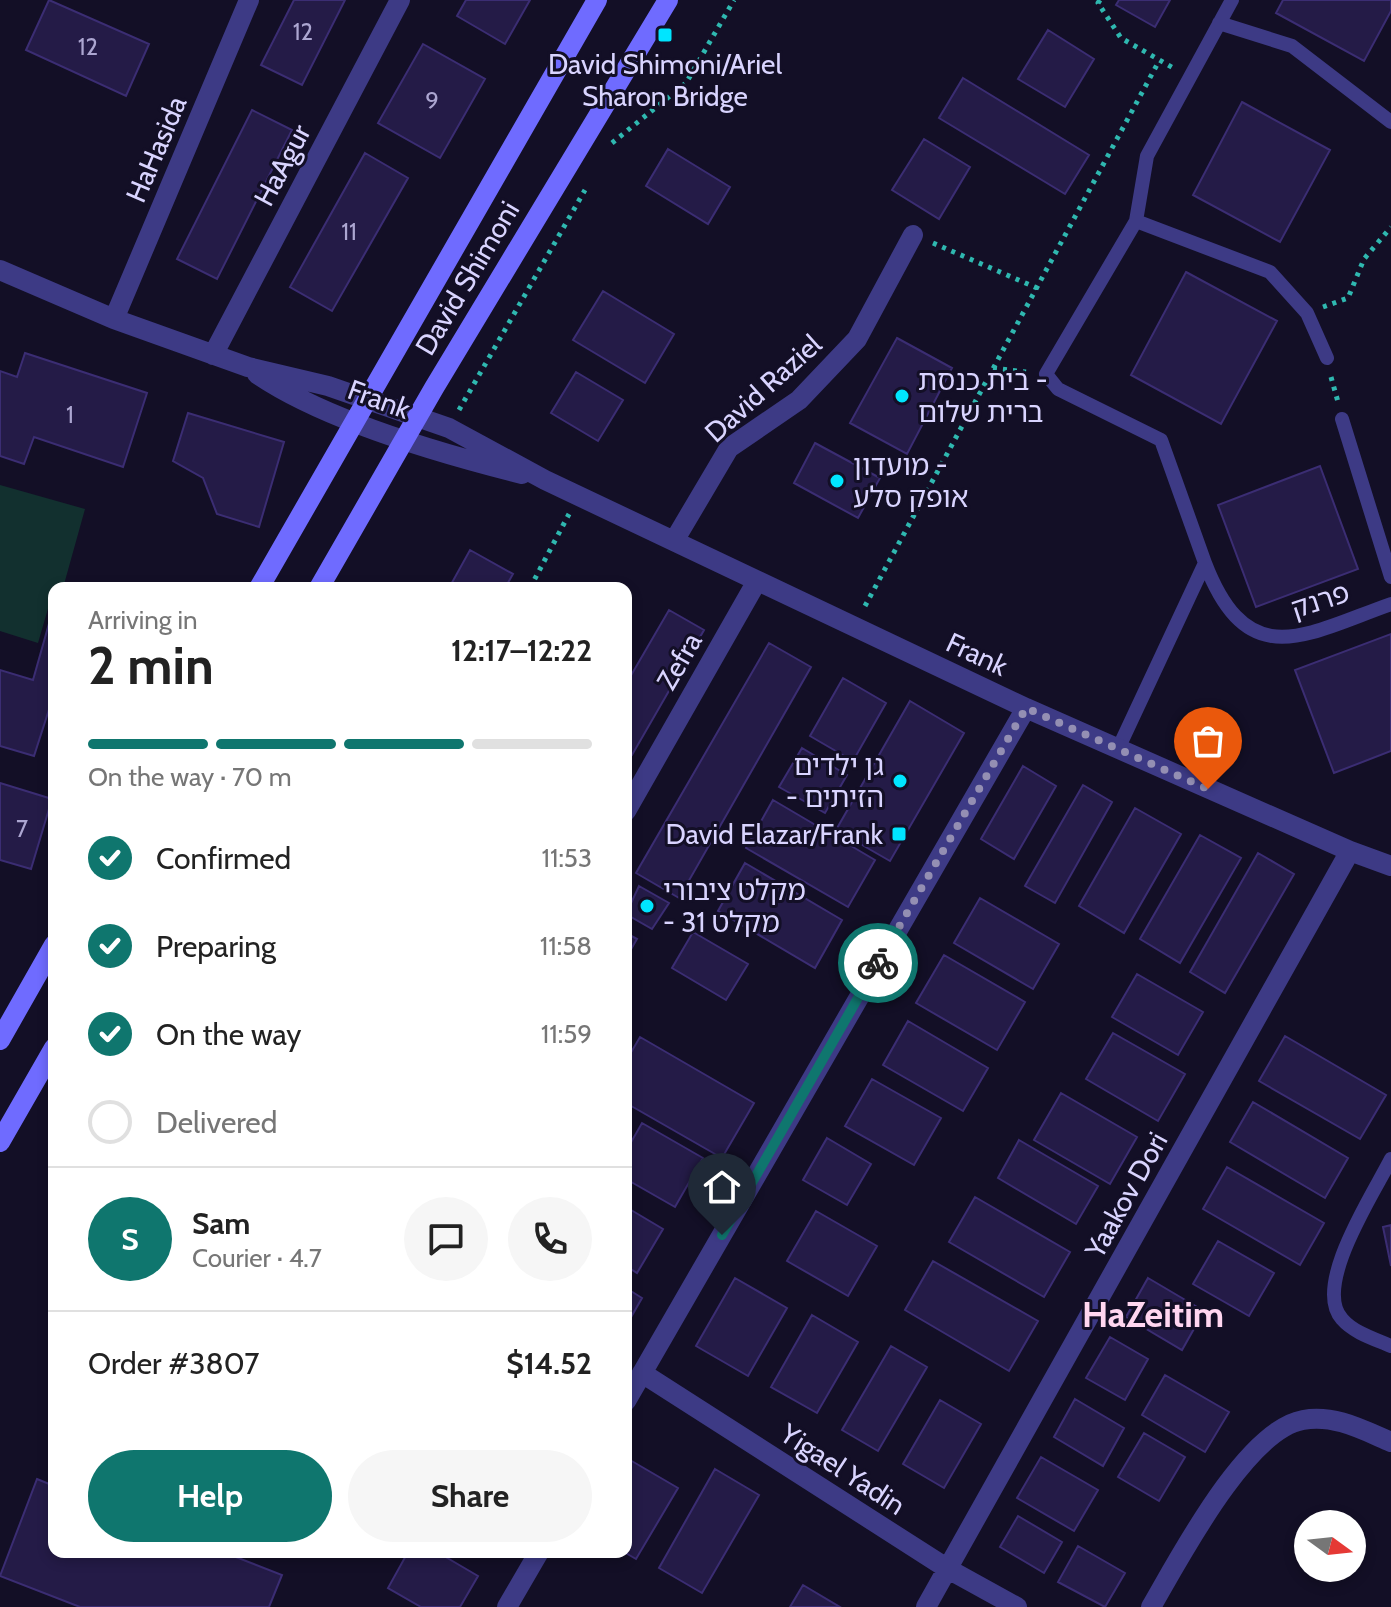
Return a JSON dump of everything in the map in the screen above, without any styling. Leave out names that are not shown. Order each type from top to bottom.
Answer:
[{"type":"main road","name":"David Shimoni","points":[[262,582],[597,0]]},
{"type":"main road","name":"David Shimoni","points":[[322,582],[404,438],[668,0]]},
{"type":"main road","points":[[0,1040],[48,956]]},
{"type":"main road","points":[[0,1142],[48,1058]]},
{"type":"street","name":"HaHasida","points":[[114,319],[249,0]]},
{"type":"street","name":"HaAgur","points":[[213,355],[400,0]]},
{"type":"street","name":"David Raziel","points":[[674,541],[729,448],[799,400],[857,339],[913,235]]},
{"type":"street","name":"Frank","points":[[0,270],[114,319],[213,355],[248,367],[328,386],[449,428],[545,480],[1026,708],[1350,851],[1391,866]]},
{"type":"street","name":"Frank","points":[[248,367],[300,401],[404,438],[545,480]]},
{"type":"street","name":"Zefra","points":[[632,800],[757,581]]},
{"type":"street","points":[[632,1390],[1026,708]]},
{"type":"street","name":"Yaakov Dori","points":[[926,1607],[1350,851]]},
{"type":"street","name":"Yigael Yadin","points":[[642,1373],[948,1569],[1017,1607]]},
{"type":"street","points":[[1151,1607],[1202,1521],[1236,1473],[1269,1436],[1301,1420],[1334,1419],[1391,1442]]},
{"type":"street","points":[[507,1607],[536,1558]]},
{"type":"lane","points":[[1046,374],[1136,221],[1147,156],[1232,0]]},
{"type":"lane","points":[[1219,23],[1292,46],[1391,122]]},
{"type":"lane","points":[[1136,221],[1270,272],[1307,313],[1327,358]]},
{"type":"lane","name":"פרנק","points":[[1046,374],[1058,389],[1161,440],[1215,589],[1258,635],[1290,639],[1391,604]]},
{"type":"lane","points":[[1342,419],[1391,577]]},
{"type":"lane","points":[[1118,749],[1205,563]]},
{"type":"lane","points":[[1391,1159],[1337,1268],[1331,1292],[1340,1318],[1362,1334],[1391,1346]]},
{"type":"path","points":[[605,156],[613,142],[686,83],[734,0]]},
{"type":"path","points":[[1100,0],[1098,3],[1121,38],[1190,76]]},
{"type":"path","points":[[854,627],[1159,61]]},
{"type":"path","points":[[449,428],[589,183]]},
{"type":"path","points":[[1307,313],[1348,298],[1364,259],[1391,227]]},
{"type":"path","points":[[913,235],[1037,288]]},
{"type":"path","points":[[1327,358],[1342,419]]},
{"type":"path","points":[[993,368],[1046,374]]},
{"type":"path","points":[[533,582],[579,496]]},
{"type":"green space","points":[[0,485],[85,509],[65,582],[48,582],[48,609],[38,643],[0,631]]},
{"type":"building","points":[[49,0],[149,44],[126,96],[26,50]]},
{"type":"building","points":[[294,0],[345,0],[302,85],[261,65]]},
{"type":"building","points":[[466,0],[530,0],[505,44],[457,16]]},
{"type":"building","points":[[1119,0],[1170,0],[1155,27],[1116,5]]},
{"type":"building","points":[[1283,0],[1391,0],[1391,11],[1364,61],[1276,13]]},
{"type":"building","points":[[1048,30],[1094,59],[1065,107],[1018,79]]},
{"type":"building","points":[[423,44],[485,79],[440,158],[378,123]]},
{"type":"building","points":[[963,78],[1089,155],[1065,194],[939,118]]},
{"type":"building","points":[[1242,102],[1330,150],[1280,242],[1193,195]]},
{"type":"building","points":[[252,110],[292,130],[217,279],[177,259]]},
{"type":"building","points":[[924,139],[970,167],[939,219],[892,190]]},
{"type":"building","points":[[668,149],[730,187],[708,224],[646,186]]},
{"type":"building","points":[[365,153],[408,178],[332,311],[290,287]]},
{"type":"building","points":[[1186,272],[1277,321],[1221,424],[1131,375]]},
{"type":"building","points":[[603,291],[674,334],[645,383],[573,340]]},
{"type":"building","name":"בית כנסת - ברית שלום","points":[[897,338],[952,368],[907,454],[850,423]]},
{"type":"building","points":[[25,353],[147,393],[123,467],[34,437],[24,464],[0,456],[0,371],[17,377]]},
{"type":"building","points":[[576,372],[623,400],[598,441],[551,413]]},
{"type":"building","points":[[188,413],[284,442],[259,527],[217,514],[203,478],[173,461]]},
{"type":"building","name":"מועדון - אופק סלע","points":[[815,443],[880,478],[858,518],[794,483]]},
{"type":"building","points":[[1320,466],[1358,569],[1256,607],[1218,505]]},
{"type":"building","points":[[470,550],[513,574],[508,582],[452,582]]},
{"type":"building","points":[[669,610],[704,630],[632,755],[632,674]]},
{"type":"building","points":[[48,627],[48,713],[34,756],[0,746],[0,670],[33,680]]},
{"type":"building","points":[[1391,634],[1391,751],[1334,773],[1295,670]]},
{"type":"building","points":[[769,643],[811,667],[679,898],[636,873]]},
{"type":"building","points":[[843,678],[886,703],[853,761],[810,736]]},
{"type":"building","name":"גן ילדים - הזיתים","points":[[910,701],[964,733],[890,861],[836,830]]},
{"type":"building","points":[[802,748],[847,775],[825,813],[779,787]]},
{"type":"building","points":[[1023,766],[1056,786],[1014,859],[981,839]]},
{"type":"building","points":[[0,783],[48,798],[48,812],[31,869],[0,860]]},
{"type":"building","points":[[1083,785],[1112,802],[1055,903],[1025,886]]},
{"type":"building","points":[[773,800],[875,860],[848,907],[746,848]]},
{"type":"building","points":[[1135,808],[1181,834],[1124,933],[1079,906]]},
{"type":"building","points":[[1200,835],[1241,858],[1180,963],[1140,939]]},
{"type":"building","points":[[1258,853],[1294,874],[1225,993],[1190,972]]},
{"type":"building","points":[[745,863],[842,920],[815,968],[718,911]]},
{"type":"building","name":"מקלט ציבורי - מקלט 31","points":[[639,886],[669,903],[652,929],[632,917],[632,901]]},
{"type":"building","points":[[980,898],[1059,944],[1033,989],[954,943]]},
{"type":"building","points":[[693,932],[748,964],[726,1000],[672,968]]},
{"type":"building","points":[[944,955],[1025,1002],[997,1050],[916,1003]]},
{"type":"building","points":[[1137,974],[1203,1012],[1178,1055],[1112,1017]]},
{"type":"building","points":[[908,1021],[988,1068],[963,1111],[883,1065]]},
{"type":"building","points":[[1113,1033],[1185,1074],[1158,1121],[1086,1079]]},
{"type":"building","points":[[1285,1036],[1386,1095],[1360,1139],[1259,1081]]},
{"type":"building","points":[[640,1037],[754,1103],[722,1158],[632,1106],[632,1051]]},
{"type":"building","points":[[872,1079],[941,1118],[914,1165],[845,1126]]},
{"type":"building","points":[[1061,1093],[1137,1137],[1110,1184],[1034,1140]]},
{"type":"building","points":[[1253,1102],[1348,1158],[1325,1198],[1230,1142]]},
{"type":"building","points":[[642,1123],[703,1158],[675,1207],[632,1182],[632,1140]]},
{"type":"building","points":[[827,1138],[871,1164],[847,1205],[803,1180]]},
{"type":"building","points":[[1019,1140],[1098,1186],[1076,1224],[998,1178]]},
{"type":"building","points":[[1227,1167],[1324,1223],[1300,1265],[1203,1209]]},
{"type":"building","points":[[975,1197],[1070,1252],[1044,1297],[949,1242]]},
{"type":"building","points":[[632,1211],[663,1229],[637,1273],[632,1270]]},
{"type":"building","points":[[816,1211],[877,1246],[848,1296],[787,1261]]},
{"type":"building","points":[[1391,1225],[1391,1266],[1383,1227]]},
{"type":"building","points":[[1218,1241],[1274,1273],[1249,1316],[1193,1284]]},
{"type":"building","points":[[933,1261],[1038,1321],[1009,1371],[905,1310]]},
{"type":"building","points":[[735,1278],[787,1308],[748,1376],[696,1346]]},
{"type":"building","points":[[1148,1278],[1204,1311],[1182,1350],[1126,1317]]},
{"type":"building","points":[[632,1292],[642,1298],[632,1316]]},
{"type":"building","points":[[812,1315],[858,1342],[817,1413],[771,1387]]},
{"type":"building","points":[[1110,1337],[1148,1359],[1125,1400],[1086,1378]]},
{"type":"building","points":[[891,1346],[927,1367],[878,1451],[842,1430]]},
{"type":"building","points":[[1165,1375],[1229,1412],[1205,1452],[1142,1415]]},
{"type":"building","points":[[1075,1399],[1124,1428],[1103,1466],[1054,1437]]},
{"type":"building","points":[[940,1400],[981,1424],[944,1488],[903,1464]]},
{"type":"building","points":[[1144,1433],[1185,1457],[1159,1501],[1118,1477]]},
{"type":"building","points":[[1041,1457],[1098,1490],[1074,1531],[1017,1498]]},
{"type":"building","points":[[632,1461],[678,1488],[636,1559],[632,1557]]},
{"type":"building","points":[[715,1469],[759,1495],[702,1593],[659,1568]]},
{"type":"building","points":[[37,1479],[48,1484],[48,1558],[238,1558],[282,1575],[269,1607],[80,1607],[0,1576]]},
{"type":"building","points":[[1018,1516],[1062,1542],[1044,1573],[1000,1547]]},
{"type":"building","points":[[1078,1546],[1125,1573],[1105,1607],[1058,1582]]},
{"type":"building","points":[[405,1558],[447,1558],[478,1576],[460,1607],[421,1607],[388,1588]]},
{"type":"building","points":[[803,1585],[840,1607],[790,1607]]},
{"type":"way so far","points":[[878,963],[1026,708],[1208,789]]},
{"type":"place","name":"David Shimoni/Ariel Sharon Bridge","points":[[665,35]]},
{"type":"place","name":"בית כנסת - ברית שלום","points":[[902,396]]},
{"type":"place","name":"מועדון - אופק סלע","points":[[837,481]]},
{"type":"place","name":"גן ילדים - הזיתים","points":[[900,781]]},
{"type":"place","name":"David Elazar/Frank","points":[[899,834]]},
{"type":"place","name":"מקלט ציבורי - מקלט 31","points":[[647,906]]},
{"type":"district","name":"HaZeitim","points":[[1153,1314]]},
{"type":"route","points":[[722,1235],[878,963]]}]
